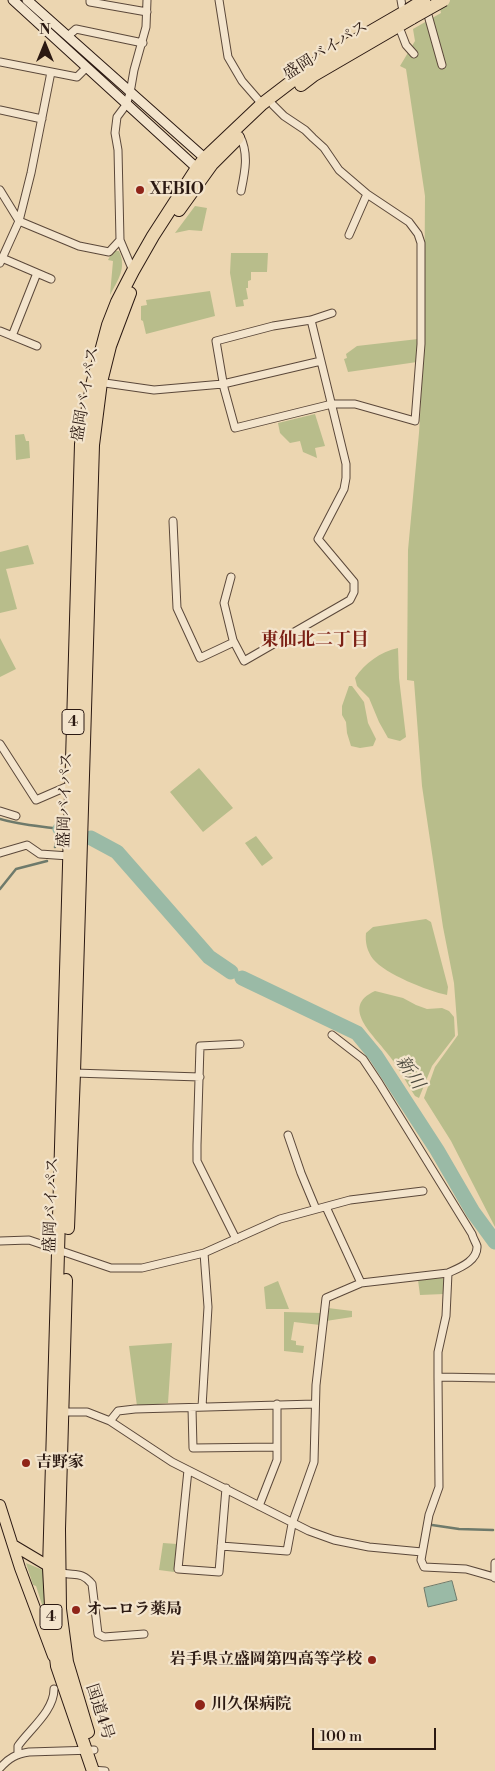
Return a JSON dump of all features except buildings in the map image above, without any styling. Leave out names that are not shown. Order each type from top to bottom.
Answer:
[{"type":"highway","name":"盛岡バイパス","points":[[62,1664],[52,1625],[59,1250],[81,444],[97,382],[108,325],[132,270],[153,236],[204,166],[267,105],[312,65],[406,8],[424,0]]},
{"type":"highway","name":"盛岡バイパス","points":[[406,8],[444,0]]},
{"type":"highway","name":"盛岡バイパス","points":[[54,1570],[59,1529],[62,1412],[59,1250],[74,1073],[93,445],[97,382],[130,292],[204,166],[240,136],[267,105]]},
{"type":"highway","name":"国道4号","points":[[62,1664],[90,1751],[99,1771]]},
{"type":"main road","points":[[0,1505],[16,1558],[42,1629],[62,1664]]},
{"type":"main road","points":[[13,1545],[54,1570]]},
{"type":"street","points":[[13,0],[126,105],[204,166]]},
{"type":"street","points":[[27,0],[130,93],[204,166]]},
{"type":"street","points":[[90,0],[90,2],[147,12]]},
{"type":"street","points":[[132,270],[120,240],[118,150],[115,133],[117,117],[126,105],[130,93],[142,42],[147,0]]},
{"type":"street","points":[[218,0],[228,57],[242,81],[267,105],[305,130],[324,148],[339,170],[367,194],[409,222],[418,234],[421,243],[421,344],[415,421],[355,404],[332,404],[235,428],[223,384],[216,341],[284,324],[311,320],[332,313]]},
{"type":"street","points":[[424,0],[442,65]]},
{"type":"street","points":[[68,36],[76,29],[142,42]]},
{"type":"street","points":[[401,32],[406,45],[414,54]]},
{"type":"street","points":[[0,62],[77,77],[86,68]]},
{"type":"street","points":[[51,72],[31,174],[19,221],[1,261],[51,279]]},
{"type":"street","points":[[0,110],[42,119]]},
{"type":"street","points":[[240,136],[244,144],[246,156],[241,191]]},
{"type":"street","points":[[0,190],[19,221],[79,246],[109,252],[120,240]]},
{"type":"street","points":[[349,235],[367,194]]},
{"type":"street","points":[[12,336],[37,273]]},
{"type":"street","points":[[231,577],[224,603],[234,642],[244,661],[350,600],[354,592],[354,582],[318,539],[344,489],[346,464],[311,320]]},
{"type":"street","points":[[0,331],[37,346]]},
{"type":"street","points":[[97,382],[154,390],[223,384],[320,361]]},
{"type":"street","points":[[173,521],[177,608],[200,658],[234,642]]},
{"type":"street","points":[[0,744],[36,800],[66,787],[72,787]]},
{"type":"street","points":[[0,811],[16,816]]},
{"type":"street","points":[[0,853],[26,845],[40,854],[69,856]]},
{"type":"street","points":[[221,1546],[287,1551],[292,1524],[314,1462],[315,1404],[326,1298],[361,1283],[448,1273],[460,1268],[474,1258],[477,1246],[472,1234],[363,1059],[332,1035]]},
{"type":"street","points":[[236,1239],[198,1161],[200,1046],[240,1044]]},
{"type":"street","points":[[74,1073],[200,1077]]},
{"type":"street","points":[[288,1135],[316,1209]]},
{"type":"street","points":[[0,1241],[29,1240],[111,1268],[142,1268],[204,1253],[280,1219],[316,1209],[350,1200],[423,1191]]},
{"type":"street","points":[[326,1207],[361,1283]]},
{"type":"street","points":[[202,1407],[208,1307],[204,1253]]},
{"type":"street","points":[[448,1273],[446,1316],[438,1352],[439,1488],[429,1515],[422,1560],[424,1566],[466,1569],[494,1577],[495,1563]]},
{"type":"street","points":[[438,1377],[495,1378]]},
{"type":"street","points":[[259,1506],[277,1460],[277,1404]]},
{"type":"street","points":[[110,1421],[118,1411],[315,1404]]},
{"type":"street","points":[[192,1408],[193,1448],[277,1447]]},
{"type":"street","points":[[62,1412],[87,1412],[110,1421],[188,1470],[226,1488],[292,1524],[334,1540],[369,1548],[422,1552]]},
{"type":"street","points":[[188,1470],[178,1569],[219,1572],[226,1488]]},
{"type":"street","points":[[54,1570],[65,1574],[80,1574],[92,1584],[98,1634],[104,1637],[144,1634]]},
{"type":"street","points":[[18,1754],[18,1746],[50,1706],[54,1696],[54,1689]]},
{"type":"street","points":[[0,1768],[18,1754],[29,1752],[90,1751]]},
{"type":"shaded area","points":[[438,0],[495,0],[495,1227],[451,1141],[424,1098],[435,1067],[458,1035],[454,983],[443,927],[422,786],[414,681],[407,680],[408,550],[419,433],[424,345],[425,196],[406,69],[400,66],[415,41],[413,29],[441,13]]},
{"type":"shaded area","points":[[195,206],[207,208],[202,231],[189,230],[175,233]]},
{"type":"shaded area","points":[[115,251],[119,251],[122,268],[110,295],[113,261],[108,260]]},
{"type":"shaded area","points":[[231,253],[268,253],[267,272],[251,272],[251,280],[248,281],[248,288],[246,288],[248,299],[243,300],[244,306],[236,307],[230,273]]},
{"type":"shaded area","points":[[210,291],[215,316],[146,334],[143,321],[141,320],[141,306],[147,305],[146,300]]},
{"type":"shaded area","points":[[418,339],[417,362],[348,372],[344,359],[347,358],[346,354],[357,346]]},
{"type":"shaded area","points":[[315,414],[325,446],[315,448],[317,458],[303,452],[300,441],[290,443],[280,433],[278,423]]},
{"type":"shaded area","points":[[24,434],[26,441],[29,441],[30,458],[16,460],[15,435]]},
{"type":"shaded area","points":[[28,545],[34,564],[6,569],[17,609],[0,613],[0,552]]},
{"type":"shaded area","points":[[0,638],[16,669],[0,677]]},
{"type":"shaded area","points":[[398,648],[399,678],[406,737],[400,741],[388,738],[369,698],[357,686],[355,678],[374,659],[385,652]]},
{"type":"shaded area","points":[[349,686],[352,686],[364,702],[368,723],[376,739],[373,746],[360,748],[351,746],[346,722],[342,715],[342,706]]},
{"type":"shaded area","points":[[199,768],[233,808],[203,832],[170,792]]},
{"type":"shaded area","points":[[256,836],[273,858],[262,866],[245,843]]},
{"type":"shaded area","points":[[426,919],[431,922],[448,987],[447,995],[418,986],[387,970],[373,959],[367,946],[366,933],[373,927]]},
{"type":"shaded area","points":[[375,991],[403,998],[427,1009],[442,1008],[449,1011],[454,1017],[455,1036],[432,1066],[419,1098],[415,1096],[395,1063],[363,1022],[360,1005],[365,998]]},
{"type":"shaded area","points":[[442,1278],[445,1280],[444,1294],[420,1295],[418,1280]]},
{"type":"shaded area","points":[[278,1281],[289,1309],[266,1309],[264,1287]]},
{"type":"shaded area","points":[[328,1308],[352,1311],[352,1317],[326,1321]]},
{"type":"shaded area","points":[[284,1312],[322,1313],[320,1325],[294,1322],[291,1340],[296,1341],[296,1345],[304,1346],[303,1353],[284,1351]]},
{"type":"shaded area","points":[[172,1343],[168,1403],[137,1406],[129,1346]]},
{"type":"shaded area","points":[[163,1543],[177,1544],[174,1572],[159,1570]]},
{"type":"shaded area","points":[[26,1563],[43,1570],[46,1617],[36,1586],[33,1585]]},
{"type":"shaded area","points":[[452,1581],[457,1600],[428,1607],[424,1588]]},
{"type":"waterway","points":[[0,819],[60,829],[55,847]]},
{"type":"waterway","name":"新川","points":[[91,838],[117,852],[209,957],[231,972]]},
{"type":"waterway","points":[[0,889],[16,869],[47,861]]},
{"type":"waterway","name":"新川","points":[[242,978],[357,1033],[376,1056],[437,1150],[473,1212],[495,1242]]},
{"type":"waterway","points":[[432,1525],[459,1529],[493,1530]]},
{"type":"place","name":"XEBIO","points":[[140,190]]},
{"type":"place","name":"吉野家","points":[[26,1463]]},
{"type":"place","name":"オーロラ薬局","points":[[76,1610]]},
{"type":"place","name":"岩手県立盛岡第四高等学校","points":[[372,1660]]},
{"type":"place","name":"川久保病院","points":[[200,1705]]},
{"type":"district","name":"東仙北二丁目","points":[[315,641]]}]
